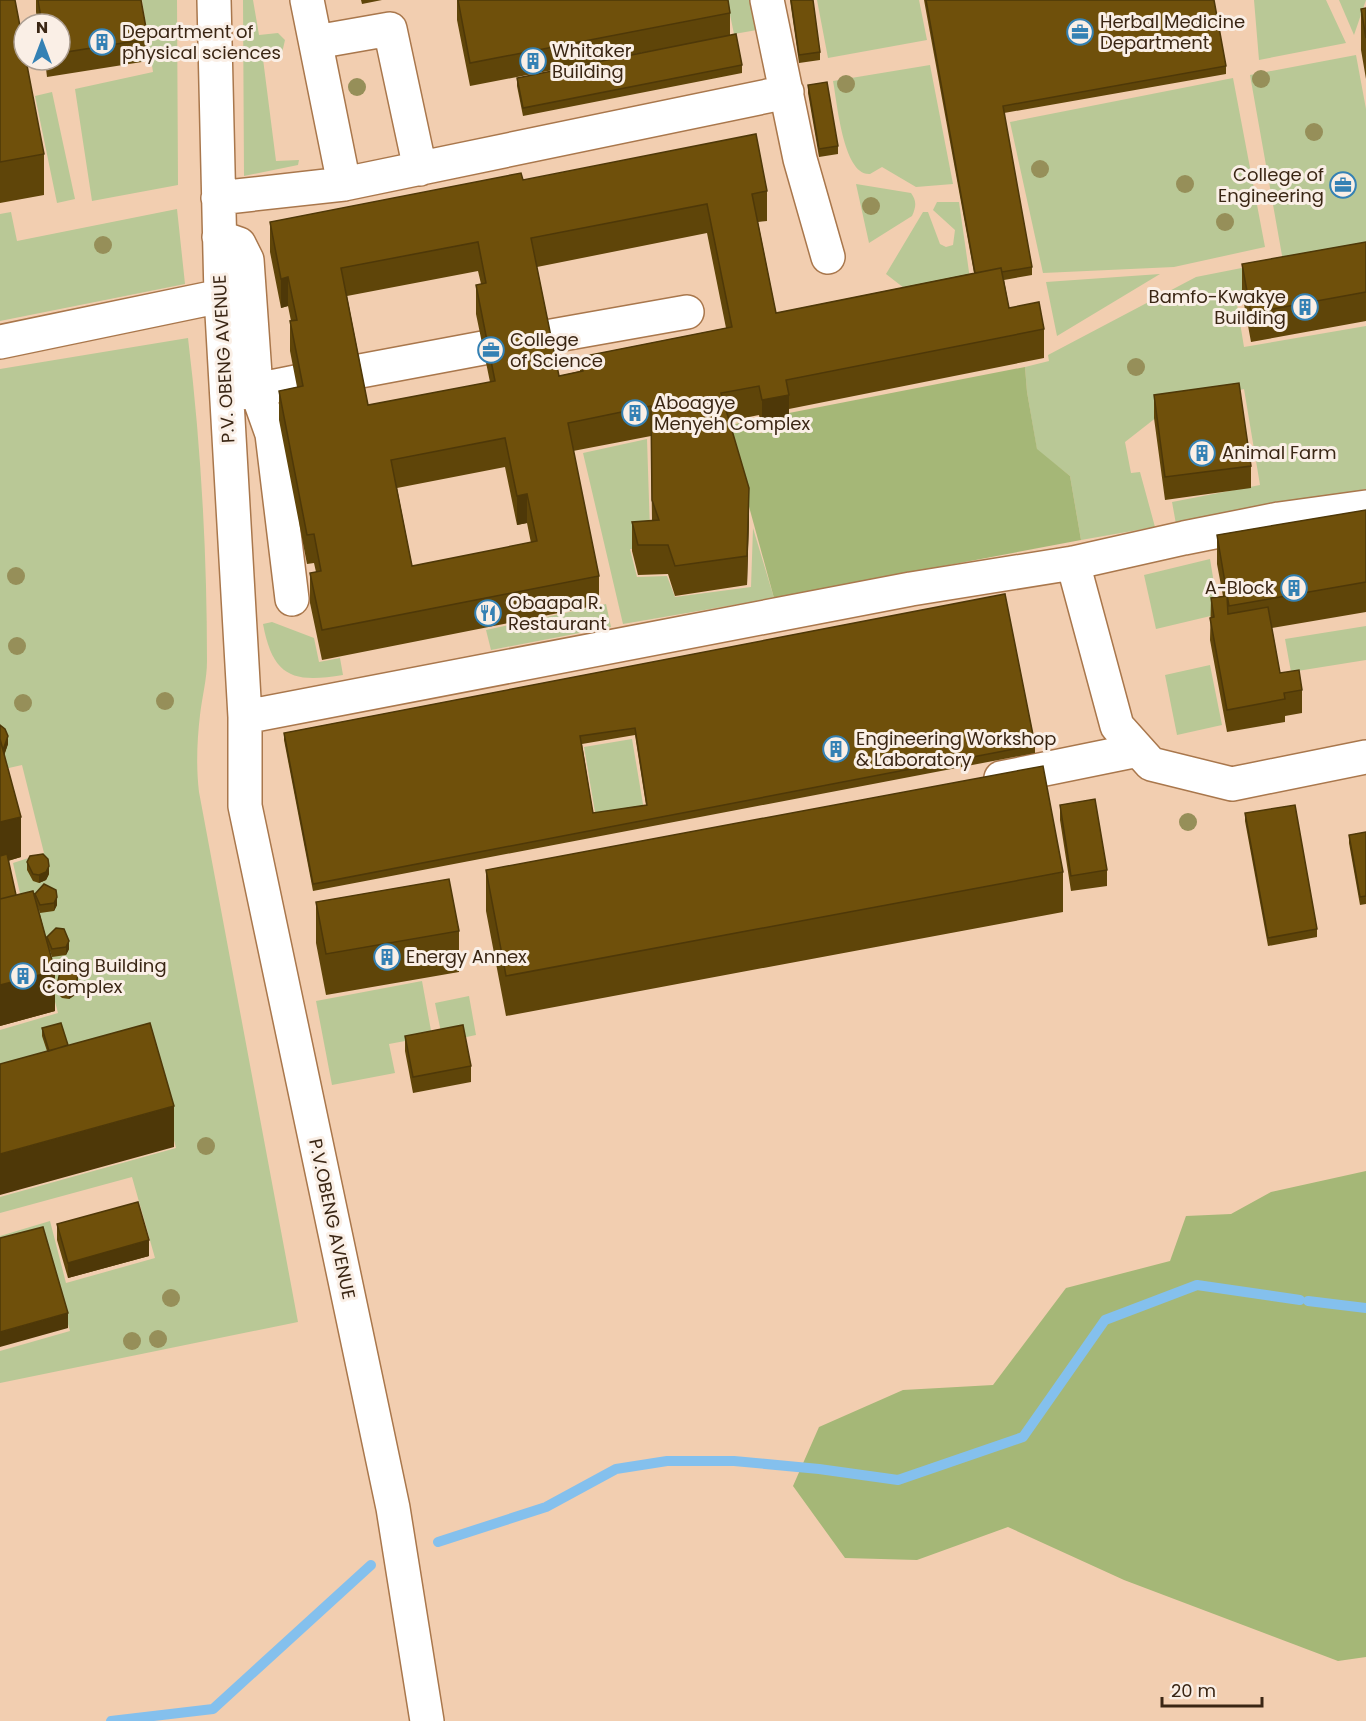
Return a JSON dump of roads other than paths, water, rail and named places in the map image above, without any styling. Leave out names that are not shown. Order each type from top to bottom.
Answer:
[{"type":"street","name":"P.V. OBENG AVENUE","points":[[214,0],[220,296],[245,717]]},
{"type":"street","points":[[307,0],[344,184]]},
{"type":"street","points":[[767,0],[800,159],[828,257]]},
{"type":"street","points":[[316,42],[390,29],[420,169]]},
{"type":"street","points":[[218,198],[344,184],[787,92]]},
{"type":"street","points":[[219,237],[239,244],[247,260],[256,389],[272,434],[292,599]]},
{"type":"street","points":[[0,342],[220,296]]},
{"type":"street","points":[[546,337],[687,312]]},
{"type":"street","points":[[355,372],[483,348]]},
{"type":"street","points":[[225,396],[296,382]]},
{"type":"street","points":[[245,717],[911,590],[1073,564],[1184,537],[1366,507]]},
{"type":"street","points":[[1073,564],[1117,726],[1151,764],[1232,784],[1366,757]]},
{"type":"street","name":"P.V.OBENG AVENUE","points":[[245,717],[245,806],[393,1508],[427,1721]]},
{"type":"street","points":[[974,784],[1138,750]]},
{"type":"waterway","points":[[438,1542],[546,1507],[616,1469],[667,1461],[734,1461],[819,1469],[898,1480],[1023,1437],[1105,1320],[1197,1285],[1300,1300]]},
{"type":"waterway","points":[[1308,1301],[1366,1308]]},
{"type":"waterway","points":[[111,1721],[213,1709],[371,1565]]},
{"type":"place","name":"Herbal Medicine Department","points":[[1080,32]]},
{"type":"place","name":"Department of physical sciences","points":[[102,42]]},
{"type":"place","name":"Whitaker Building","points":[[533,61]]},
{"type":"place","name":"College of Engineering","points":[[1343,185]]},
{"type":"place","name":"Bamfo-Kwakye Building","points":[[1305,307]]},
{"type":"place","name":"College of Science","points":[[491,350]]},
{"type":"place","name":"Aboagye Menyeh Complex","points":[[635,413]]},
{"type":"place","name":"Animal Farm","points":[[1202,453]]},
{"type":"place","name":"A-Block","points":[[1294,588]]},
{"type":"place","name":"Obaapa R. Restaurant","points":[[488,613]]},
{"type":"place","name":"Engineering Workshop & Laboratory","points":[[836,749]]},
{"type":"place","name":"Energy Annex","points":[[387,957]]},
{"type":"place","name":"Laing Building Complex","points":[[23,976]]}]
